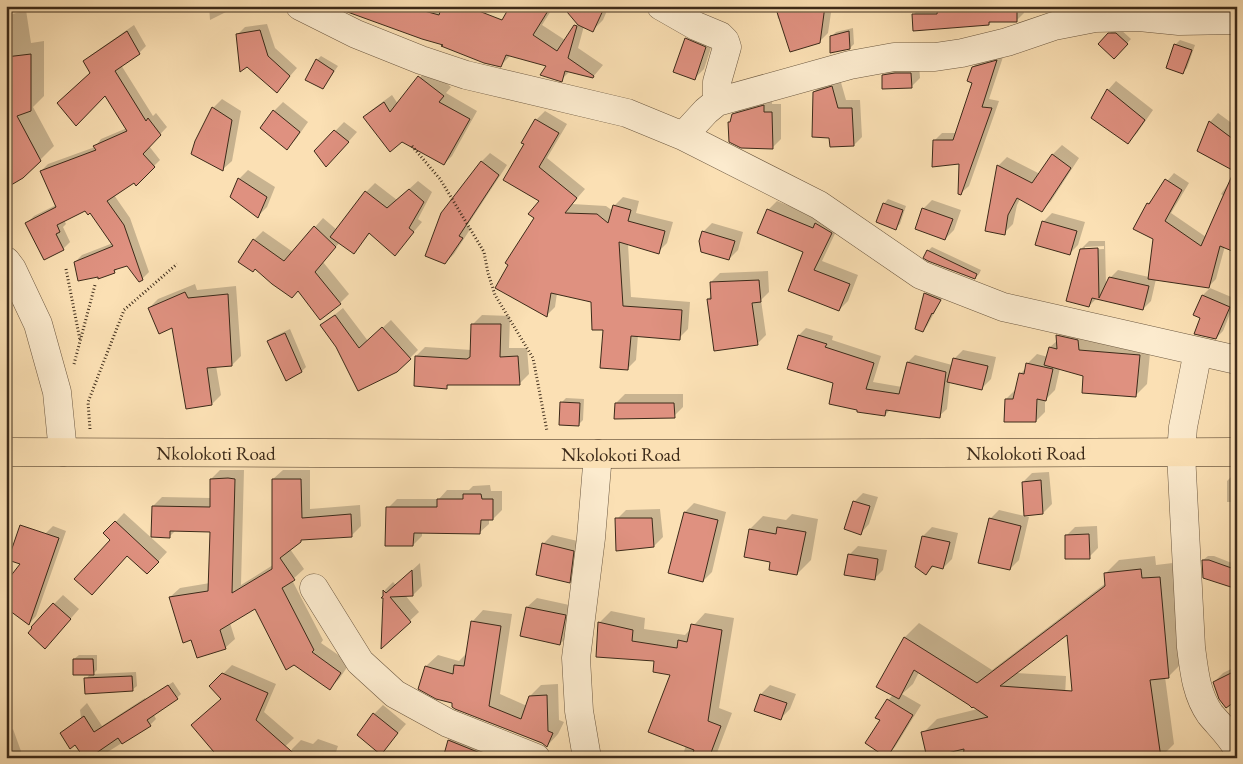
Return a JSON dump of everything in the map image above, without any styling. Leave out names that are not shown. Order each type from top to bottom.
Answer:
[{"type":"main road","name":"Nkolokoti Road","points":[[6,452],[598,454],[1237,452]]},
{"type":"street","points":[[300,6],[356,34],[421,60],[466,75],[627,114],[683,136],[819,205],[920,275],[1003,307],[1237,360]]},
{"type":"street","points":[[661,6],[696,26],[720,36],[725,42],[727,47],[717,82],[717,102]]},
{"type":"street","points":[[683,136],[717,102],[850,65],[894,57],[935,57],[962,53],[1007,42],[1054,26],[1095,18],[1139,16],[1179,21],[1237,20]]},
{"type":"street","points":[[6,261],[12,269],[38,324],[57,392],[63,452]]},
{"type":"street","points":[[1198,351],[1183,427],[1180,453],[1189,613],[1195,674],[1201,698],[1209,712],[1237,748]]},
{"type":"street","points":[[587,758],[579,711],[576,658],[591,538],[598,454]]},
{"type":"street","points":[[314,588],[360,662],[395,694],[448,723],[536,758]]},
{"type":"path","points":[[412,146],[440,178],[484,252],[495,295],[533,358],[552,453]]},
{"type":"path","points":[[91,452],[88,402],[124,310],[177,264]]},
{"type":"path","points":[[66,269],[80,340]]},
{"type":"path","points":[[74,367],[95,284]]},
{"type":"path","points":[[84,395],[88,402]]},
{"type":"building","points":[[339,6],[406,6],[439,15],[442,6],[466,6],[502,20],[510,6],[551,6],[533,35],[557,51],[574,25],[577,26],[568,58],[594,76],[593,78],[565,71],[562,82],[540,75],[546,66],[506,55],[501,67],[484,63],[441,46],[443,45],[342,10]]},
{"type":"building","points":[[562,6],[605,6],[593,32],[578,25]]},
{"type":"building","points":[[775,6],[825,6],[820,43],[790,52]]},
{"type":"building","points":[[938,6],[1017,6],[1017,22],[989,22],[989,25],[913,31],[912,14],[937,14]]},
{"type":"building","points":[[260,30],[268,56],[290,76],[277,93],[247,67],[240,72],[236,34]]},
{"type":"building","points":[[127,31],[140,54],[115,71],[146,121],[148,118],[161,135],[143,154],[155,167],[136,186],[134,183],[107,201],[124,225],[143,280],[139,282],[127,266],[114,270],[115,273],[98,279],[98,277],[78,281],[74,262],[113,246],[90,213],[88,215],[85,211],[57,225],[60,232],[56,234],[64,250],[44,260],[25,223],[56,207],[40,171],[96,150],[93,146],[127,131],[105,96],[76,126],[57,103],[90,73],[83,61]]},
{"type":"building","points":[[849,31],[850,49],[830,53],[830,36]]},
{"type":"building","points":[[1108,33],[1116,33],[1128,44],[1114,59],[1098,44]]},
{"type":"building","points":[[685,38],[706,47],[695,80],[673,72]]},
{"type":"building","points":[[1174,44],[1192,50],[1183,74],[1166,68]]},
{"type":"building","points":[[31,54],[31,111],[17,116],[41,161],[23,178],[6,188],[6,57]]},
{"type":"building","points":[[316,59],[334,71],[323,89],[305,80]]},
{"type":"building","points":[[997,60],[982,107],[992,108],[961,195],[958,194],[959,164],[932,167],[933,140],[953,140],[972,83],[967,81],[972,67]]},
{"type":"building","points":[[911,73],[912,88],[882,89],[882,75]]},
{"type":"building","points":[[418,76],[444,96],[439,102],[470,119],[444,165],[402,142],[390,152],[363,117],[384,102],[390,112]]},
{"type":"building","points":[[832,86],[838,108],[852,108],[854,146],[830,147],[829,138],[812,137],[813,92]]},
{"type":"building","points":[[1107,89],[1145,120],[1128,144],[1091,118]]},
{"type":"building","points":[[764,105],[764,112],[772,112],[773,149],[741,148],[729,142],[728,122],[730,122],[732,114]]},
{"type":"building","points":[[212,107],[232,120],[223,171],[191,154],[195,141]]},
{"type":"building","points":[[273,110],[300,132],[287,150],[260,128]]},
{"type":"building","points":[[535,119],[559,133],[539,167],[577,198],[565,213],[597,214],[608,223],[613,205],[631,210],[628,221],[665,231],[659,254],[619,242],[623,306],[682,310],[680,340],[631,336],[628,370],[600,368],[603,330],[592,330],[591,302],[551,293],[547,317],[495,288],[508,265],[505,263],[534,218],[528,214],[539,201],[503,180],[524,144],[521,143]]},
{"type":"building","points":[[1209,121],[1237,142],[1237,253],[1220,246],[1209,288],[1148,279],[1153,239],[1133,229],[1147,203],[1149,204],[1165,179],[1182,190],[1165,221],[1201,246],[1234,171],[1197,151]]},
{"type":"building","points":[[334,130],[349,142],[326,167],[314,151]]},
{"type":"building","points":[[1052,154],[1071,168],[1042,212],[1017,198],[1008,215],[1005,235],[985,231],[997,165],[1032,183]]},
{"type":"building","points":[[481,161],[499,175],[459,236],[463,238],[445,264],[425,256],[441,213]]},
{"type":"building","points":[[238,178],[267,197],[258,218],[230,197]]},
{"type":"building","points":[[409,189],[424,202],[409,228],[414,232],[395,256],[369,233],[354,254],[330,237],[365,191],[387,208]]},
{"type":"building","points":[[883,203],[903,210],[896,230],[876,222]]},
{"type":"building","points":[[922,208],[953,219],[945,240],[915,229]]},
{"type":"building","points":[[767,209],[813,228],[815,223],[832,233],[814,270],[850,284],[839,311],[788,291],[803,252],[757,233]]},
{"type":"building","points":[[1042,221],[1077,231],[1070,255],[1035,245]]},
{"type":"building","points":[[314,226],[336,247],[315,272],[341,304],[320,320],[298,291],[292,298],[255,269],[253,272],[238,262],[253,239],[284,261]]},
{"type":"building","points":[[702,231],[735,241],[729,260],[701,252],[699,241]]},
{"type":"building","points":[[1098,248],[1099,298],[1109,277],[1149,286],[1143,310],[1092,298],[1089,307],[1066,301],[1080,249]]},
{"type":"building","points":[[927,250],[977,274],[975,279],[923,258]]},
{"type":"building","points":[[759,280],[761,302],[752,303],[758,345],[714,351],[707,299],[711,299],[710,282]]},
{"type":"building","points":[[185,292],[188,298],[228,294],[232,366],[207,368],[212,405],[186,409],[172,328],[159,334],[148,308]]},
{"type":"building","points":[[924,293],[941,300],[923,332],[915,329]]},
{"type":"building","points":[[1202,295],[1230,307],[1216,339],[1194,334],[1200,318],[1193,315]]},
{"type":"building","points":[[335,315],[359,348],[382,327],[411,359],[397,372],[358,391],[336,347],[320,325]]},
{"type":"building","points":[[471,324],[501,324],[500,357],[518,356],[520,385],[447,385],[447,389],[414,386],[415,356],[467,359],[470,357]]},
{"type":"building","points":[[285,333],[302,372],[286,381],[267,341]]},
{"type":"building","points":[[798,335],[827,344],[825,347],[874,363],[866,389],[899,394],[907,362],[946,372],[940,418],[886,410],[885,416],[857,412],[857,410],[829,404],[833,383],[787,369]]},
{"type":"building","points":[[1056,335],[1078,340],[1079,350],[1140,355],[1136,397],[1082,393],[1083,376],[1044,365],[1049,347],[1057,349]]},
{"type":"building","points":[[953,358],[988,366],[982,390],[947,382]]},
{"type":"building","points":[[1026,363],[1053,369],[1046,401],[1037,399],[1036,422],[1004,422],[1005,399],[1013,399],[1019,373],[1024,374]]},
{"type":"building","points":[[560,402],[580,403],[579,426],[559,425]]},
{"type":"building","points":[[615,403],[674,403],[675,418],[614,419]]},
{"type":"building","points":[[210,479],[235,479],[232,593],[272,569],[272,479],[301,479],[302,518],[351,514],[352,537],[301,540],[301,542],[280,558],[295,580],[282,588],[314,650],[312,652],[341,673],[330,690],[294,665],[286,670],[255,609],[220,630],[226,649],[197,658],[191,640],[183,643],[169,597],[208,591],[210,532],[170,531],[170,538],[151,537],[152,506],[210,507]]},
{"type":"building","points":[[1041,480],[1043,514],[1024,516],[1022,482]]},
{"type":"building","points":[[463,494],[481,494],[482,499],[493,499],[493,520],[481,520],[480,534],[414,533],[413,546],[385,546],[386,507],[437,507],[437,499],[463,499]]},
{"type":"building","points":[[853,501],[870,506],[861,535],[844,529]]},
{"type":"building","points":[[684,512],[718,520],[703,582],[668,573]]},
{"type":"building","points":[[615,518],[652,518],[654,547],[616,551]]},
{"type":"building","points":[[989,518],[1021,526],[1010,570],[978,563]]},
{"type":"building","points":[[115,521],[159,562],[147,574],[127,556],[92,595],[74,579],[110,540],[103,533]]},
{"type":"building","points":[[20,525],[59,538],[29,625],[6,608],[6,582],[20,564],[8,560]]},
{"type":"building","points":[[777,527],[806,532],[797,575],[769,570],[770,562],[744,557],[749,529],[776,534]]},
{"type":"building","points":[[1089,534],[1090,559],[1065,559],[1065,535]]},
{"type":"building","points":[[922,536],[950,542],[943,569],[932,566],[926,575],[915,567]]},
{"type":"building","points":[[542,543],[574,551],[570,583],[536,575]]},
{"type":"building","points":[[848,554],[878,559],[875,580],[844,575]]},
{"type":"building","points":[[1202,560],[1209,560],[1237,570],[1237,589],[1203,578]]},
{"type":"building","points":[[1141,569],[1142,578],[1160,577],[1169,678],[1150,680],[1161,758],[963,758],[964,749],[927,758],[921,732],[988,717],[914,670],[899,699],[876,687],[904,637],[977,683],[1105,586],[1104,573]],"holes":[[[1067,635],[1072,691],[1000,686]]]},
{"type":"building","points":[[412,570],[413,596],[390,597],[411,622],[381,649],[383,598],[381,598],[383,590],[386,593]]},
{"type":"building","points":[[53,603],[71,619],[45,649],[28,633],[31,627]]},
{"type":"building","points":[[526,607],[566,615],[560,645],[520,636]]},
{"type":"building","points":[[471,621],[501,626],[489,706],[521,719],[529,696],[547,695],[548,731],[553,733],[547,747],[542,743],[455,709],[452,707],[452,703],[436,699],[418,689],[425,666],[453,674],[454,665],[464,666]]},
{"type":"building","points":[[598,622],[633,630],[632,641],[677,648],[678,640],[687,642],[691,624],[722,630],[708,721],[721,726],[709,758],[691,758],[694,750],[648,732],[670,675],[653,672],[654,661],[596,657]]},
{"type":"building","points":[[73,659],[93,659],[94,675],[73,675]]},
{"type":"building","points":[[1233,672],[1237,687],[1237,700],[1226,708],[1219,699],[1213,682]]},
{"type":"building","points":[[222,673],[268,693],[256,720],[299,758],[219,758],[191,725],[221,699],[209,686]]},
{"type":"building","points":[[132,676],[133,691],[85,694],[84,678]]},
{"type":"building","points":[[168,685],[178,699],[147,720],[151,726],[122,744],[118,738],[89,758],[84,758],[75,745],[70,749],[60,733],[84,716],[94,732]]},
{"type":"building","points":[[760,694],[787,703],[781,720],[754,711]]},
{"type":"building","points":[[887,699],[913,715],[887,758],[865,743],[880,720],[875,718]]},
{"type":"building","points":[[373,713],[398,733],[381,755],[357,735]]},
{"type":"building","points":[[448,740],[485,755],[484,758],[443,758]]}]
